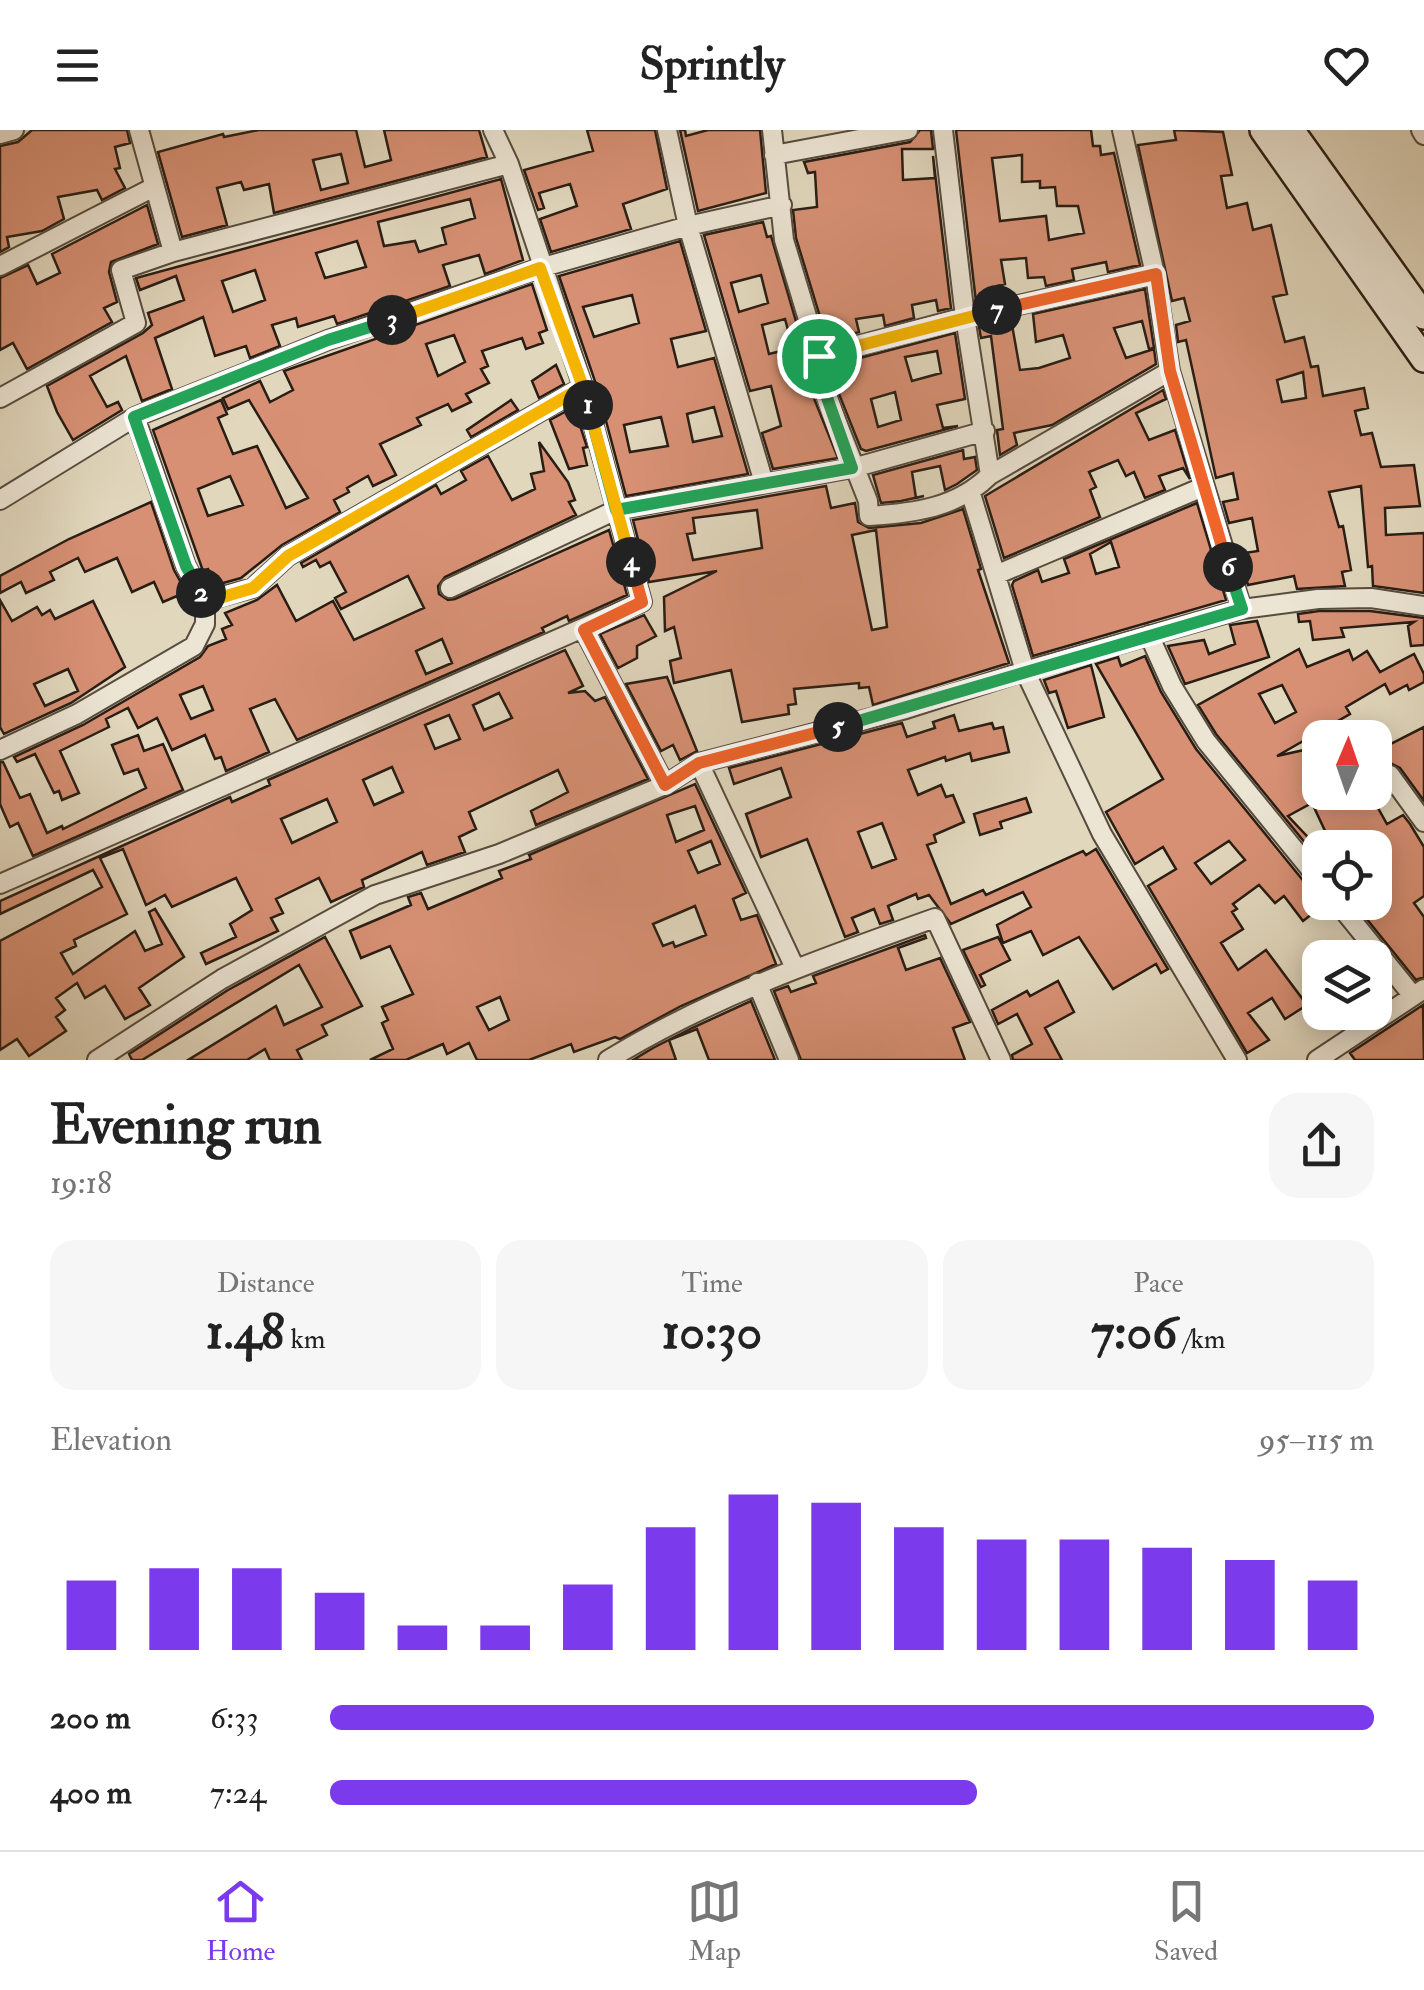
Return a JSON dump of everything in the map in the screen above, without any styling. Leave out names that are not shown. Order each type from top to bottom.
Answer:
[{"type":"main road","points":[[1263,130],[1424,358]]},
{"type":"main road","points":[[1291,130],[1424,316]]},
{"type":"street","points":[[0,134],[14,130]]},
{"type":"street","points":[[139,130],[173,252]]},
{"type":"street","points":[[0,884],[642,602],[583,387],[493,130]]},
{"type":"street","points":[[667,130],[688,226],[764,483]]},
{"type":"street","points":[[772,130],[784,240],[819,356],[825,392],[868,501],[869,516],[918,512],[971,494],[990,475],[1170,371]]},
{"type":"street","points":[[774,155],[908,130]]},
{"type":"street","points":[[944,130],[965,317],[990,475]]},
{"type":"street","points":[[1122,130],[1156,274],[1170,371],[1242,609]]},
{"type":"street","points":[[0,398],[136,323],[121,270],[173,252],[508,164]]},
{"type":"street","points":[[0,266],[154,187]]},
{"type":"street","points":[[0,500],[134,417],[328,340],[540,268],[688,226],[782,205]]},
{"type":"street","points":[[819,356],[965,317],[1156,274]]},
{"type":"street","points":[[206,602],[253,588],[288,556],[583,387]]},
{"type":"street","points":[[0,750],[77,714],[194,646],[205,624],[206,602],[186,566],[134,417]]},
{"type":"street","points":[[450,588],[616,510],[852,468],[984,431]]},
{"type":"street","points":[[998,574],[1203,487]]},
{"type":"street","points":[[971,494],[1026,670],[1102,834],[1237,1060]]},
{"type":"street","points":[[97,1060],[121,1053],[222,979],[376,895],[500,854],[665,785],[699,763],[906,710],[1026,670],[1242,609],[1318,599],[1371,598],[1424,606]]},
{"type":"street","points":[[584,630],[665,785]]},
{"type":"street","points":[[1149,635],[1172,686],[1206,741],[1302,859]]},
{"type":"street","points":[[699,763],[796,968]]},
{"type":"street","points":[[1392,778],[1422,819]]},
{"type":"street","points":[[608,1060],[658,1030],[757,983],[935,918],[1001,1060]]},
{"type":"street","points":[[1317,1060],[1419,992],[1353,920]]},
{"type":"street","points":[[757,983],[790,1060]]},
{"type":"building","points":[[32,130],[127,130],[130,143],[115,147],[120,168],[115,169],[125,188],[102,200],[97,190],[58,197],[64,219],[42,231],[7,237],[9,247],[0,252],[0,146],[18,142]]},
{"type":"building","points":[[259,130],[356,130],[365,167],[391,160],[384,130],[479,130],[487,157],[274,213],[269,184],[244,190],[241,182],[217,188],[227,225],[182,237],[158,152],[223,134],[224,137]],"holes":[[[341,154],[348,183],[321,190],[313,160]]]},
{"type":"building","points":[[587,130],[655,130],[667,189],[623,204],[631,229],[551,252],[540,219],[577,206],[570,184],[539,193],[544,208],[538,210],[524,170],[593,151]]},
{"type":"building","points":[[680,130],[685,130],[686,136],[708,130],[760,130],[766,193],[698,211]]},
{"type":"building","points":[[920,130],[931,130],[933,149],[902,149],[903,180],[935,178],[933,156],[951,308],[938,311],[936,300],[912,305],[914,318],[885,326],[883,315],[856,319],[859,332],[833,339],[832,332],[825,333],[796,238],[793,210],[817,207],[815,172],[808,173],[804,162],[910,142]]},
{"type":"building","points":[[956,130],[1091,130],[1093,146],[1100,146],[1101,155],[1114,153],[1140,265],[1108,272],[1106,262],[1072,269],[1074,280],[1046,286],[1044,277],[1028,278],[1026,258],[1001,260],[1005,284],[997,286],[999,297],[976,302]],"holes":[[[1022,155],[1022,182],[1040,181],[1040,188],[1055,187],[1057,206],[1078,206],[1084,233],[1049,240],[1046,216],[1000,221],[992,158]]]},
{"type":"building","points":[[1174,130],[1223,132],[1232,175],[1221,176],[1227,208],[1247,203],[1253,230],[1271,225],[1287,294],[1273,297],[1285,342],[1304,337],[1311,367],[1318,366],[1323,396],[1364,388],[1368,408],[1355,411],[1361,435],[1372,433],[1381,467],[1414,465],[1420,506],[1385,508],[1386,535],[1424,533],[1424,593],[1373,586],[1361,486],[1329,492],[1339,527],[1343,526],[1351,570],[1342,572],[1345,586],[1297,589],[1294,576],[1248,585],[1238,554],[1258,551],[1252,518],[1229,523],[1223,502],[1238,499],[1233,473],[1216,478],[1186,340],[1178,342],[1176,325],[1190,321],[1184,298],[1172,301],[1138,145],[1176,140]],"holes":[[[1303,372],[1306,398],[1282,402],[1277,380]]]},
{"type":"building","points":[[501,179],[523,260],[485,274],[479,255],[443,265],[450,286],[337,324],[334,316],[298,327],[296,318],[272,325],[280,346],[250,358],[246,346],[215,356],[203,317],[155,338],[172,389],[142,401],[126,356],[90,376],[107,407],[118,402],[122,410],[73,440],[47,386],[143,333],[152,325],[148,313],[184,300],[176,276],[140,290],[136,278]],"holes":[[[470,199],[475,218],[442,228],[446,244],[419,252],[415,241],[384,246],[378,222]],[[357,241],[366,267],[325,278],[316,253]],[[255,270],[265,300],[233,312],[222,281]]]},
{"type":"building","points":[[147,205],[158,244],[111,262],[109,272],[117,302],[104,308],[112,322],[27,369],[13,343],[0,350],[0,278],[28,265],[37,284],[60,273],[52,254]]},
{"type":"building","points":[[763,222],[767,237],[771,236],[807,359],[813,396],[838,458],[773,469],[762,433],[781,426],[771,386],[750,391],[704,235]],"holes":[[[761,275],[768,303],[739,312],[731,283]],[[785,319],[793,348],[769,354],[762,325]]]},
{"type":"building","points":[[680,241],[706,331],[671,339],[678,367],[714,358],[748,474],[626,496],[597,387],[559,276]],"holes":[[[632,295],[639,323],[594,337],[583,307]],[[714,407],[722,436],[693,442],[687,414]],[[661,417],[668,446],[630,452],[624,425]]]},
{"type":"building","points":[[532,284],[547,330],[539,333],[543,343],[526,349],[522,338],[482,351],[488,366],[481,369],[489,383],[466,394],[471,402],[452,411],[448,404],[417,418],[421,425],[380,444],[396,475],[373,486],[368,476],[347,488],[349,492],[334,500],[340,512],[282,545],[241,578],[216,585],[208,569],[203,571],[153,430],[221,400],[227,414],[218,418],[233,454],[257,446],[286,508],[308,498],[249,400],[228,409],[223,398],[260,381],[270,402],[293,390],[284,371]],"holes":[[[454,335],[465,362],[438,376],[426,344]],[[230,476],[243,505],[208,516],[198,489]]]},
{"type":"building","points":[[1145,289],[1154,348],[1149,349],[1142,321],[1114,328],[1126,358],[1154,349],[1156,364],[1052,425],[1014,433],[1017,445],[1000,455],[997,430],[1003,429],[991,336],[981,338],[979,327],[1011,319],[1020,370],[1039,368],[1070,358],[1063,335],[1036,342],[1033,314]]},
{"type":"building","points":[[955,333],[965,399],[937,405],[943,428],[958,426],[866,451],[861,449],[837,389],[833,365]],"holes":[[[937,351],[941,373],[912,381],[905,357]],[[895,392],[901,420],[878,427],[871,399]]]},
{"type":"building","points":[[556,365],[564,384],[539,398],[532,381]]},
{"type":"building","points":[[1163,390],[1166,399],[1136,413],[1149,440],[1175,430],[1190,479],[1183,468],[1159,476],[1165,490],[1145,498],[1134,472],[1126,476],[1118,460],[1089,472],[1096,487],[1090,490],[1100,517],[1004,558],[985,496]]},
{"type":"building","points":[[511,400],[518,410],[471,437],[467,430]]},
{"type":"building","points":[[574,407],[587,447],[583,448],[587,465],[569,469],[550,420]]},
{"type":"building","points":[[539,442],[568,482],[575,500],[569,502],[576,515],[445,577],[438,586],[439,594],[448,600],[455,599],[609,530],[627,595],[569,621],[567,616],[542,628],[544,632],[297,740],[275,699],[250,709],[269,752],[226,771],[221,757],[215,759],[205,735],[172,750],[157,718],[138,728],[128,708],[106,719],[109,727],[60,751],[79,793],[62,800],[59,791],[54,793],[35,754],[17,762],[14,757],[83,725],[200,657],[208,646],[226,639],[222,629],[232,625],[225,613],[257,600],[277,585],[296,621],[333,601],[354,640],[424,608],[408,576],[341,609],[335,598],[346,592],[330,562],[320,567],[316,560],[303,567],[301,563],[436,485],[441,494],[466,480],[461,471],[488,456],[512,500],[535,489],[531,474],[544,471]],"holes":[[[442,639],[452,663],[426,674],[416,651]],[[203,686],[213,710],[191,719],[180,695]]]},
{"type":"building","points":[[963,450],[964,459],[975,457],[977,470],[945,490],[940,466],[912,472],[916,498],[881,503],[873,475]]},
{"type":"building","points":[[826,486],[831,508],[855,503],[858,522],[869,528],[921,523],[963,509],[981,569],[978,570],[1009,663],[873,705],[869,687],[859,688],[859,683],[794,689],[796,704],[788,705],[789,714],[742,722],[731,670],[674,683],[670,661],[681,658],[674,627],[665,631],[664,597],[717,571],[649,582],[633,520]],"holes":[[[757,510],[762,548],[693,560],[687,534],[695,533],[693,518]],[[876,530],[887,627],[872,630],[852,535]]]},
{"type":"building","points":[[151,502],[174,570],[190,599],[180,603],[177,596],[163,602],[154,582],[132,592],[117,558],[85,572],[78,558],[50,572],[54,580],[26,593],[21,582],[0,593],[0,576]]},
{"type":"building","points":[[1197,503],[1226,600],[1033,656],[1012,585],[1038,570],[1042,582],[1069,573],[1064,559]],"holes":[[[1111,542],[1119,567],[1096,574],[1090,554]]]},
{"type":"building","points":[[0,600],[12,621],[37,607],[42,615],[50,610],[55,619],[93,601],[125,667],[71,703],[4,734],[0,727]],"holes":[[[68,669],[78,691],[45,706],[34,684]]]},
{"type":"building","points":[[1370,611],[1424,618],[1424,645],[1411,646],[1408,626],[1414,622],[1341,628],[1344,637],[1313,640],[1310,621],[1299,622],[1298,614]]},
{"type":"building","points":[[644,615],[656,636],[637,646],[637,658],[618,668],[600,634]]},
{"type":"building","points":[[1257,621],[1269,657],[1185,684],[1168,646],[1204,640],[1209,654],[1235,644],[1230,625]]},
{"type":"building","points":[[1299,649],[1307,667],[1349,650],[1353,660],[1367,651],[1380,672],[1414,654],[1424,674],[1424,682],[1409,690],[1407,685],[1390,694],[1385,684],[1346,707],[1350,714],[1340,720],[1302,720],[1302,742],[1277,756],[1302,750],[1302,808],[1288,816],[1302,831],[1302,839],[1216,734],[1198,705]],"holes":[[[1282,685],[1296,712],[1275,723],[1259,694]]]},
{"type":"building","points":[[565,650],[583,686],[568,693],[585,691],[595,701],[605,697],[648,779],[536,825],[531,811],[568,792],[558,770],[469,812],[476,829],[459,837],[465,852],[427,865],[422,852],[362,880],[364,887],[331,902],[319,878],[276,899],[283,913],[271,918],[278,931],[206,964],[201,953],[236,937],[230,924],[252,910],[236,878],[172,907],[165,895],[146,905],[123,849],[100,858],[127,914],[74,940],[76,946],[61,953],[73,974],[135,931],[145,951],[162,944],[149,912],[155,909],[184,957],[139,988],[150,1005],[125,1019],[105,986],[85,998],[77,983],[56,998],[65,1010],[56,1017],[66,1031],[29,1056],[17,1039],[0,1050],[0,941],[102,887],[93,870],[0,914],[0,901],[230,797],[232,802],[270,785],[268,780]],"holes":[[[499,693],[512,718],[484,730],[473,705]],[[449,715],[460,739],[435,749],[425,725]],[[392,767],[403,792],[374,805],[363,780]],[[327,799],[337,822],[292,843],[281,819]]]},
{"type":"building","points":[[1145,656],[1161,692],[1196,749],[1302,879],[1302,920],[1284,896],[1275,903],[1259,885],[1233,904],[1237,909],[1232,912],[1243,929],[1221,943],[1238,970],[1266,950],[1302,998],[1302,1008],[1285,1019],[1272,998],[1248,1013],[1269,1040],[1247,1053],[1148,886],[1176,869],[1163,847],[1135,864],[1106,812],[1163,779],[1096,664],[1118,657],[1121,666]],"holes":[[[1229,841],[1245,860],[1211,884],[1195,863]]]},
{"type":"building","points":[[1091,665],[1104,717],[1068,728],[1056,691],[1049,693],[1044,680]]},
{"type":"building","points":[[667,677],[697,751],[680,760],[673,745],[661,751],[626,684]]},
{"type":"building","points":[[954,715],[959,731],[992,723],[994,729],[1003,727],[1009,752],[972,761],[970,753],[946,761],[945,757],[908,770],[918,795],[941,785],[946,797],[953,795],[964,822],[934,835],[936,842],[927,845],[951,904],[983,890],[986,895],[1083,851],[1086,855],[1096,849],[1168,969],[1161,973],[1156,964],[1113,989],[1079,937],[1043,955],[1031,931],[1003,943],[997,925],[1031,907],[1023,892],[951,924],[929,895],[918,899],[916,894],[888,906],[893,920],[880,924],[874,909],[852,918],[858,932],[845,937],[807,839],[761,857],[746,814],[791,797],[781,768],[734,784],[729,768],[902,723],[907,737],[935,728],[933,722]],"holes":[[[882,823],[896,859],[872,868],[858,832]]]},
{"type":"building","points":[[1424,727],[1424,801],[1400,768],[1392,764],[1392,743]]},
{"type":"building","points":[[138,735],[144,751],[163,744],[183,790],[33,856],[18,823],[10,827],[0,804],[0,762],[20,798],[30,794],[47,833],[146,788],[138,769],[124,774],[112,745]]},
{"type":"building","points":[[695,784],[746,893],[733,899],[741,920],[757,915],[776,964],[681,1006],[620,1039],[615,1037],[574,1052],[571,1044],[529,1060],[477,1060],[469,1043],[447,1054],[443,1044],[406,1060],[370,1060],[393,1049],[382,1023],[388,1020],[382,1007],[413,994],[390,946],[361,958],[350,931],[411,905],[408,897],[421,893],[428,909],[502,878],[499,871],[531,859],[529,855]],"holes":[[[695,806],[704,830],[676,842],[667,815]],[[711,841],[720,864],[698,873],[688,851]],[[695,906],[706,935],[675,947],[673,942],[663,946],[653,924]],[[500,997],[509,1020],[489,1030],[477,1007]]]},
{"type":"building","points":[[1026,798],[1031,812],[1000,822],[1002,828],[980,835],[974,814]]},
{"type":"building","points":[[1315,810],[1379,810],[1387,824],[1403,815],[1410,824],[1424,847],[1424,896],[1414,903],[1424,917],[1424,977],[1416,980],[1392,950],[1392,940],[1384,940],[1368,920],[1392,920],[1392,830],[1325,830]]},
{"type":"building","points":[[925,935],[926,938],[898,948],[906,970],[940,958],[970,1022],[953,1028],[965,1060],[801,1060],[774,991],[788,986],[791,992],[816,983],[813,976]]},
{"type":"building","points":[[325,937],[362,1006],[322,1025],[327,1035],[297,1050],[302,1060],[270,1060],[265,1049],[247,1060],[188,1060],[276,1006],[284,1025],[322,1007],[299,965],[142,1060],[132,1060],[129,1054],[228,990]]},
{"type":"building","points":[[998,937],[1010,960],[980,975],[985,985],[981,987],[963,950]]},
{"type":"building","points":[[1058,981],[1074,1012],[1045,1028],[1062,1060],[1013,1060],[1012,1055],[1032,1044],[1017,1014],[998,1024],[992,1010],[1027,991],[1030,996]]},
{"type":"building","points":[[751,1001],[775,1060],[709,1060],[697,1029],[669,1040],[676,1060],[633,1060],[653,1048],[692,1028]]},
{"type":"building","points":[[1423,1005],[1424,1060],[1355,1060],[1350,1053],[1385,1030],[1392,1030],[1392,1025]]},
{"type":"route","points":[[819,356],[825,392],[852,468],[616,510],[583,387],[288,556],[253,588],[206,602],[186,566],[134,417],[328,340],[540,268],[583,387],[616,510],[642,602],[584,630],[665,785],[699,763],[906,710],[1026,670],[1242,609],[1170,371],[1156,274],[965,317],[819,356]]}]
